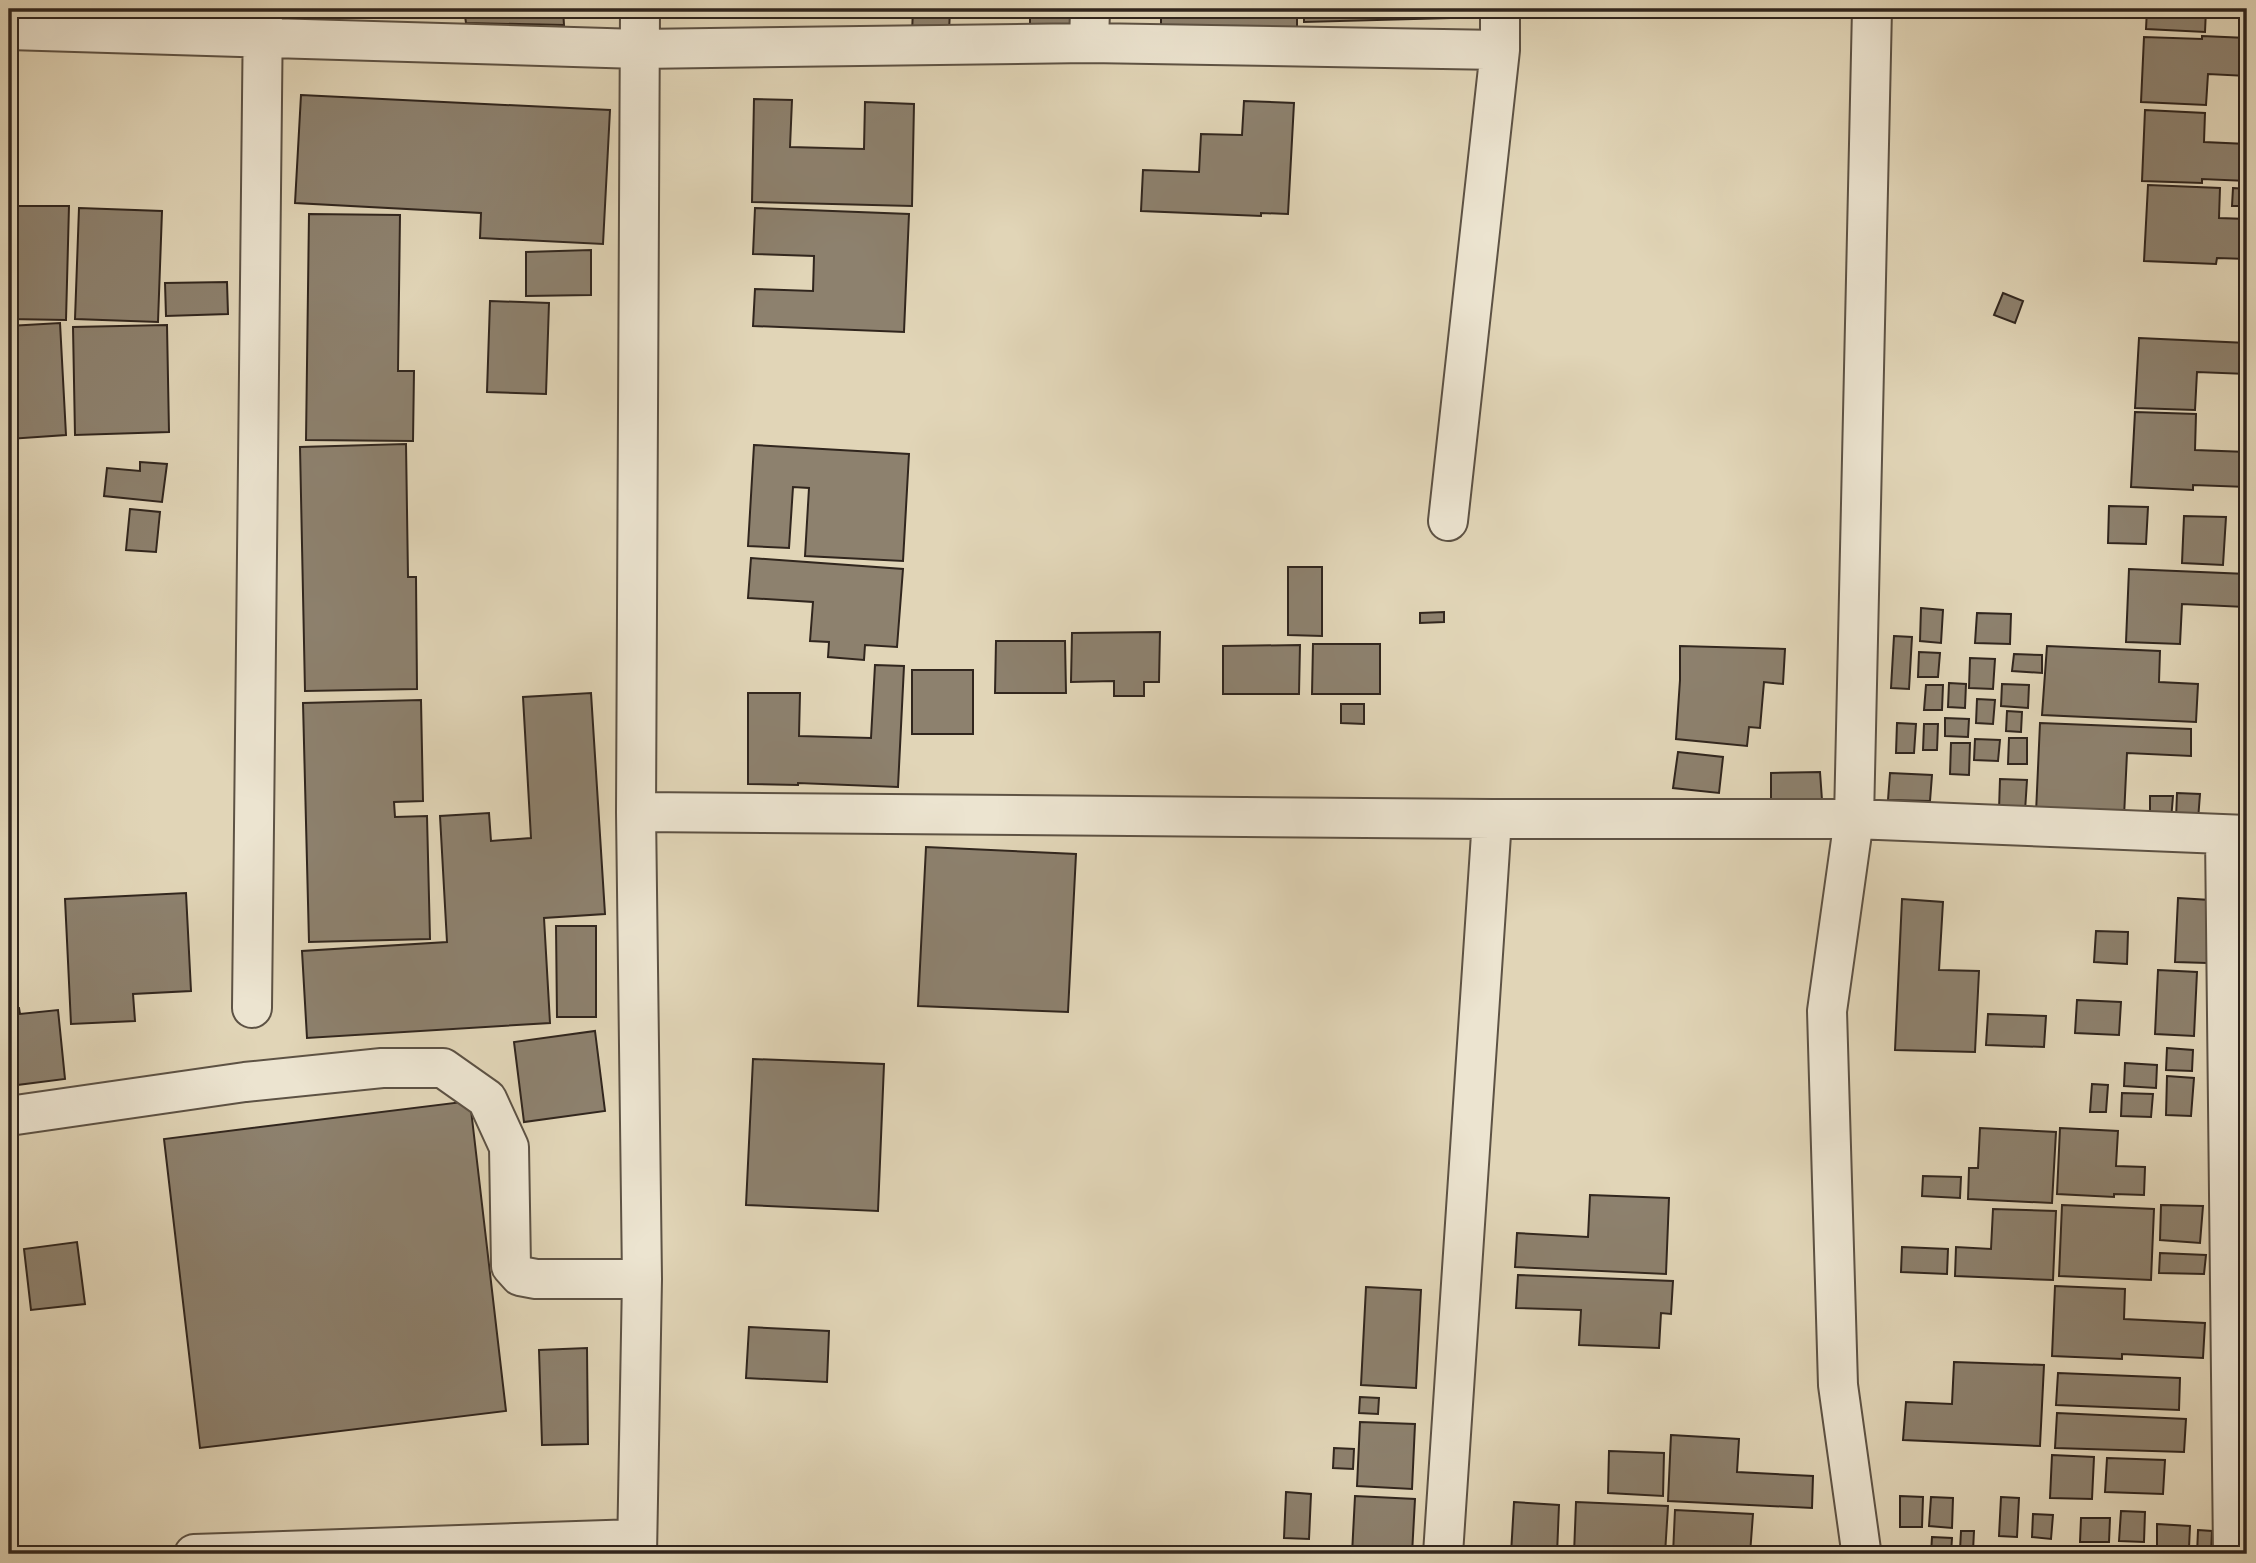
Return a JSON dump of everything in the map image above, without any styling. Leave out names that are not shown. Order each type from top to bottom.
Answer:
[{"type":"street","points":[[194,1554],[637,1546],[642,1279],[636,811],[640,9]]},
{"type":"street","points":[[1448,521],[1500,50],[1500,9]]},
{"type":"street","points":[[1860,1554],[1838,1385],[1827,1011],[1854,819],[1872,9]]},
{"type":"street","points":[[252,1008],[263,23]]},
{"type":"street","points":[[9,30],[263,23],[639,49],[1090,26],[1500,50]]},
{"type":"street","points":[[636,811],[1492,819],[1854,819],[2236,835],[2233,1554]]},
{"type":"street","points":[[1443,1554],[1492,819]]},
{"type":"street","points":[[9,1116],[245,1082],[382,1068],[443,1068],[487,1098],[509,1147],[510,1266],[520,1276],[536,1279],[642,1279]]},
{"type":"building","points":[[464,9],[563,9],[564,25],[466,23]]},
{"type":"building","points":[[748,9],[786,9],[785,17],[748,12]]},
{"type":"building","points":[[913,9],[950,9],[949,32],[912,33]]},
{"type":"building","points":[[1030,9],[1071,9],[1071,34],[1030,34]]},
{"type":"building","points":[[1161,9],[1297,9],[1297,30],[1161,29]]},
{"type":"building","points":[[1304,9],[1450,9],[1450,18],[1304,22]]},
{"type":"building","points":[[2147,9],[2206,9],[2205,32],[2146,29]]},
{"type":"building","points":[[2202,36],[2247,38],[2247,76],[2208,74],[2206,105],[2141,102],[2144,37],[2202,39]]},
{"type":"building","points":[[301,95],[610,110],[603,244],[480,238],[481,213],[295,203]]},
{"type":"building","points":[[754,99],[792,100],[790,147],[864,149],[865,102],[914,104],[912,206],[752,202]]},
{"type":"building","points":[[1244,101],[1294,103],[1288,214],[1261,213],[1261,216],[1141,211],[1143,170],[1199,172],[1201,134],[1242,135]]},
{"type":"building","points":[[2145,110],[2205,113],[2204,142],[2247,144],[2247,181],[2142,181]]},
{"type":"building","points":[[2148,185],[2220,188],[2219,218],[2247,219],[2247,259],[2217,258],[2216,264],[2144,261]]},
{"type":"building","points":[[2233,188],[2247,189],[2247,206],[2232,206]]},
{"type":"building","points":[[9,206],[69,206],[66,320],[9,319]]},
{"type":"building","points":[[79,208],[162,211],[158,322],[75,319]]},
{"type":"building","points":[[755,208],[909,214],[904,332],[753,326],[755,289],[813,291],[814,256],[753,254]]},
{"type":"building","points":[[309,214],[400,215],[398,371],[414,371],[413,441],[306,440]]},
{"type":"building","points":[[591,250],[591,295],[526,296],[526,252]]},
{"type":"building","points":[[227,282],[228,314],[166,316],[165,283]]},
{"type":"building","points":[[2003,293],[2023,301],[2015,323],[1994,315]]},
{"type":"building","points":[[490,301],[549,303],[546,394],[487,392]]},
{"type":"building","points":[[60,323],[66,435],[9,439],[9,326]]},
{"type":"building","points":[[167,325],[169,432],[75,435],[73,327]]},
{"type":"building","points":[[2139,338],[2247,343],[2247,374],[2197,372],[2195,410],[2135,408]]},
{"type":"building","points":[[2135,412],[2196,414],[2195,450],[2247,452],[2247,487],[2193,485],[2193,490],[2131,487]]},
{"type":"building","points":[[406,444],[408,577],[416,577],[417,689],[305,691],[300,447]]},
{"type":"building","points":[[754,445],[909,454],[903,561],[805,556],[809,488],[793,487],[789,548],[748,546]]},
{"type":"building","points":[[140,462],[167,464],[162,502],[104,496],[107,468],[140,471]]},
{"type":"building","points":[[2109,506],[2148,507],[2146,544],[2108,543]]},
{"type":"building","points":[[130,509],[160,512],[156,552],[126,550]]},
{"type":"building","points":[[2184,516],[2226,517],[2223,565],[2182,563]]},
{"type":"building","points":[[751,558],[903,569],[897,647],[865,645],[864,660],[828,657],[829,642],[810,641],[813,602],[748,598]]},
{"type":"building","points":[[1288,567],[1322,567],[1322,636],[1288,635]]},
{"type":"building","points":[[2129,569],[2247,574],[2245,607],[2182,604],[2180,644],[2126,642]]},
{"type":"building","points":[[1921,608],[1943,610],[1941,643],[1920,641]]},
{"type":"building","points":[[1444,612],[1444,622],[1420,623],[1420,613]]},
{"type":"building","points":[[1977,613],[2011,614],[2010,644],[1975,643]]},
{"type":"building","points":[[1160,632],[1159,682],[1144,682],[1144,696],[1114,696],[1114,681],[1071,682],[1072,633]]},
{"type":"building","points":[[1894,636],[1912,637],[1909,689],[1891,688]]},
{"type":"building","points":[[996,641],[1065,641],[1066,693],[995,693]]},
{"type":"building","points":[[1313,644],[1380,644],[1380,694],[1312,694]]},
{"type":"building","points":[[1300,645],[1299,694],[1223,694],[1223,646]]},
{"type":"building","points":[[1680,646],[1785,649],[1783,684],[1764,682],[1760,728],[1749,727],[1747,746],[1676,739]]},
{"type":"building","points":[[2047,646],[2160,651],[2159,682],[2198,684],[2196,722],[2042,715]]},
{"type":"building","points":[[1919,652],[1940,653],[1938,677],[1918,677]]},
{"type":"building","points":[[2014,654],[2042,655],[2042,673],[2012,671]]},
{"type":"building","points":[[1970,658],[1995,659],[1993,689],[1969,688]]},
{"type":"building","points":[[875,665],[904,666],[898,787],[748,784],[748,693],[800,693],[799,736],[871,738]]},
{"type":"building","points":[[912,670],[973,670],[973,734],[912,734]]},
{"type":"building","points":[[1949,683],[1966,684],[1965,708],[1948,707]]},
{"type":"building","points":[[2002,684],[2029,685],[2028,708],[2001,706]]},
{"type":"building","points":[[1926,685],[1943,685],[1942,710],[1924,710]]},
{"type":"building","points":[[591,693],[605,914],[544,918],[550,1023],[307,1038],[302,951],[447,942],[440,816],[489,813],[491,841],[531,838],[523,697]]},
{"type":"building","points":[[1977,699],[1995,700],[1993,724],[1976,723]]},
{"type":"building","points":[[421,700],[423,801],[394,802],[395,817],[427,816],[430,939],[309,942],[303,703]]},
{"type":"building","points":[[1341,704],[1364,704],[1364,724],[1341,723]]},
{"type":"building","points":[[2007,711],[2022,712],[2021,732],[2006,731]]},
{"type":"building","points":[[1945,718],[1969,719],[1968,737],[1945,736]]},
{"type":"building","points":[[1897,723],[1916,724],[1914,753],[1896,753]]},
{"type":"building","points":[[2040,723],[2191,729],[2191,756],[2127,753],[2124,817],[2036,813]]},
{"type":"building","points":[[1924,724],[1938,724],[1937,750],[1923,750]]},
{"type":"building","points":[[2009,738],[2027,738],[2027,764],[2008,764]]},
{"type":"building","points":[[1975,739],[2000,740],[1998,761],[1974,760]]},
{"type":"building","points":[[1951,743],[1970,743],[1969,775],[1950,774]]},
{"type":"building","points":[[1678,752],[1723,757],[1719,793],[1673,788]]},
{"type":"building","points":[[1820,772],[1822,800],[1771,801],[1771,773]]},
{"type":"building","points":[[1890,773],[1932,775],[1930,801],[1888,800]]},
{"type":"building","points":[[2000,779],[2027,780],[2025,811],[1999,810]]},
{"type":"building","points":[[2177,793],[2200,794],[2198,820],[2176,819]]},
{"type":"building","points":[[2150,796],[2173,796],[2171,820],[2150,819]]},
{"type":"building","points":[[926,847],[1076,854],[1068,1012],[918,1006]]},
{"type":"building","points":[[186,893],[191,991],[133,994],[135,1021],[71,1024],[65,899]]},
{"type":"building","points":[[2178,898],[2210,900],[2207,963],[2175,962]]},
{"type":"building","points":[[1902,899],[1943,902],[1939,970],[1979,971],[1975,1052],[1895,1050]]},
{"type":"building","points":[[556,926],[596,926],[596,1017],[557,1017]]},
{"type":"building","points":[[2096,931],[2128,932],[2127,964],[2094,962]]},
{"type":"building","points":[[2158,970],[2197,972],[2194,1036],[2155,1034]]},
{"type":"building","points":[[2077,1000],[2121,1002],[2119,1035],[2075,1033]]},
{"type":"building","points":[[19,1008],[20,1014],[58,1010],[65,1079],[9,1086],[9,1009]]},
{"type":"building","points":[[1988,1014],[2046,1016],[2044,1047],[1986,1045]]},
{"type":"building","points":[[595,1031],[605,1111],[524,1122],[514,1042]]},
{"type":"building","points":[[2167,1048],[2193,1050],[2192,1071],[2166,1070]]},
{"type":"building","points":[[753,1059],[884,1064],[878,1211],[746,1205]]},
{"type":"building","points":[[2125,1063],[2157,1065],[2156,1088],[2124,1086]]},
{"type":"building","points":[[2167,1076],[2194,1078],[2191,1116],[2166,1115]]},
{"type":"building","points":[[2092,1084],[2108,1085],[2106,1112],[2090,1112]]},
{"type":"building","points":[[2122,1093],[2153,1094],[2151,1117],[2121,1116]]},
{"type":"building","points":[[470,1101],[506,1411],[200,1448],[164,1139]]},
{"type":"building","points":[[1980,1128],[2056,1132],[2052,1203],[1968,1199],[1969,1168],[1978,1168]]},
{"type":"building","points":[[2060,1128],[2118,1131],[2116,1166],[2145,1167],[2144,1195],[2114,1194],[2114,1197],[2057,1194]]},
{"type":"building","points":[[1923,1176],[1961,1177],[1960,1198],[1922,1196]]},
{"type":"building","points":[[1590,1195],[1669,1198],[1666,1274],[1515,1267],[1517,1233],[1588,1237]]},
{"type":"building","points":[[2062,1205],[2154,1209],[2151,1280],[2059,1276]]},
{"type":"building","points":[[2161,1205],[2203,1206],[2200,1243],[2160,1240]]},
{"type":"building","points":[[1993,1209],[2056,1211],[2053,1280],[1955,1276],[1956,1247],[1991,1249]]},
{"type":"building","points":[[77,1242],[85,1304],[31,1310],[24,1249]]},
{"type":"building","points":[[1902,1247],[1948,1249],[1947,1274],[1901,1272]]},
{"type":"building","points":[[2160,1253],[2206,1255],[2204,1274],[2159,1273]]},
{"type":"building","points":[[1518,1275],[1673,1281],[1671,1314],[1661,1313],[1659,1348],[1579,1345],[1581,1310],[1516,1308]]},
{"type":"building","points":[[2055,1286],[2125,1289],[2124,1319],[2205,1323],[2203,1358],[2122,1354],[2122,1359],[2052,1356]]},
{"type":"building","points":[[1366,1287],[1421,1290],[1416,1388],[1361,1385]]},
{"type":"building","points":[[749,1327],[829,1331],[827,1382],[746,1378]]},
{"type":"building","points":[[587,1348],[588,1444],[542,1445],[539,1350]]},
{"type":"building","points":[[1954,1362],[2044,1365],[2040,1446],[1903,1440],[1906,1402],[1952,1404]]},
{"type":"building","points":[[2058,1373],[2180,1378],[2179,1410],[2056,1405]]},
{"type":"building","points":[[1360,1397],[1379,1398],[1378,1414],[1359,1413]]},
{"type":"building","points":[[2057,1413],[2186,1419],[2184,1452],[2055,1448]]},
{"type":"building","points":[[1360,1422],[1415,1424],[1412,1489],[1357,1486]]},
{"type":"building","points":[[1671,1435],[1739,1439],[1737,1472],[1813,1476],[1812,1508],[1668,1501]]},
{"type":"building","points":[[1334,1448],[1354,1449],[1353,1469],[1333,1468]]},
{"type":"building","points":[[1609,1451],[1664,1453],[1663,1496],[1608,1493]]},
{"type":"building","points":[[2052,1455],[2094,1457],[2092,1499],[2050,1498]]},
{"type":"building","points":[[2107,1458],[2165,1460],[2163,1494],[2105,1492]]},
{"type":"building","points":[[1286,1492],[1311,1494],[1309,1539],[1284,1538]]},
{"type":"building","points":[[1355,1496],[1415,1499],[1412,1554],[1352,1554]]},
{"type":"building","points":[[1900,1496],[1923,1497],[1922,1527],[1900,1527]]},
{"type":"building","points":[[1931,1497],[1953,1498],[1952,1528],[1929,1526]]},
{"type":"building","points":[[2001,1497],[2019,1498],[2017,1537],[1999,1536]]},
{"type":"building","points":[[1514,1502],[1559,1505],[1557,1554],[1511,1554]]},
{"type":"building","points":[[1576,1502],[1668,1506],[1665,1554],[1574,1554]]},
{"type":"building","points":[[1675,1510],[1753,1514],[1750,1554],[1673,1554]]},
{"type":"building","points":[[2121,1511],[2145,1512],[2144,1542],[2119,1541]]},
{"type":"building","points":[[2033,1514],[2053,1515],[2051,1539],[2032,1537]]},
{"type":"building","points":[[2081,1518],[2110,1518],[2109,1542],[2080,1542]]},
{"type":"building","points":[[2157,1524],[2190,1526],[2189,1548],[2157,1546]]},
{"type":"building","points":[[2198,1530],[2212,1531],[2211,1554],[2197,1554]]},
{"type":"building","points":[[1961,1531],[1974,1531],[1973,1551],[1960,1550]]},
{"type":"building","points":[[1932,1537],[1952,1538],[1951,1554],[1931,1554]]},
{"type":"building","points":[[2030,1547],[2052,1547],[2052,1554],[2030,1554]]},
{"type":"building","points":[[2005,1550],[2023,1550],[2023,1554],[2004,1554]]},
{"type":"building","points":[[1760,1551],[1828,1554],[1760,1554]]}]
